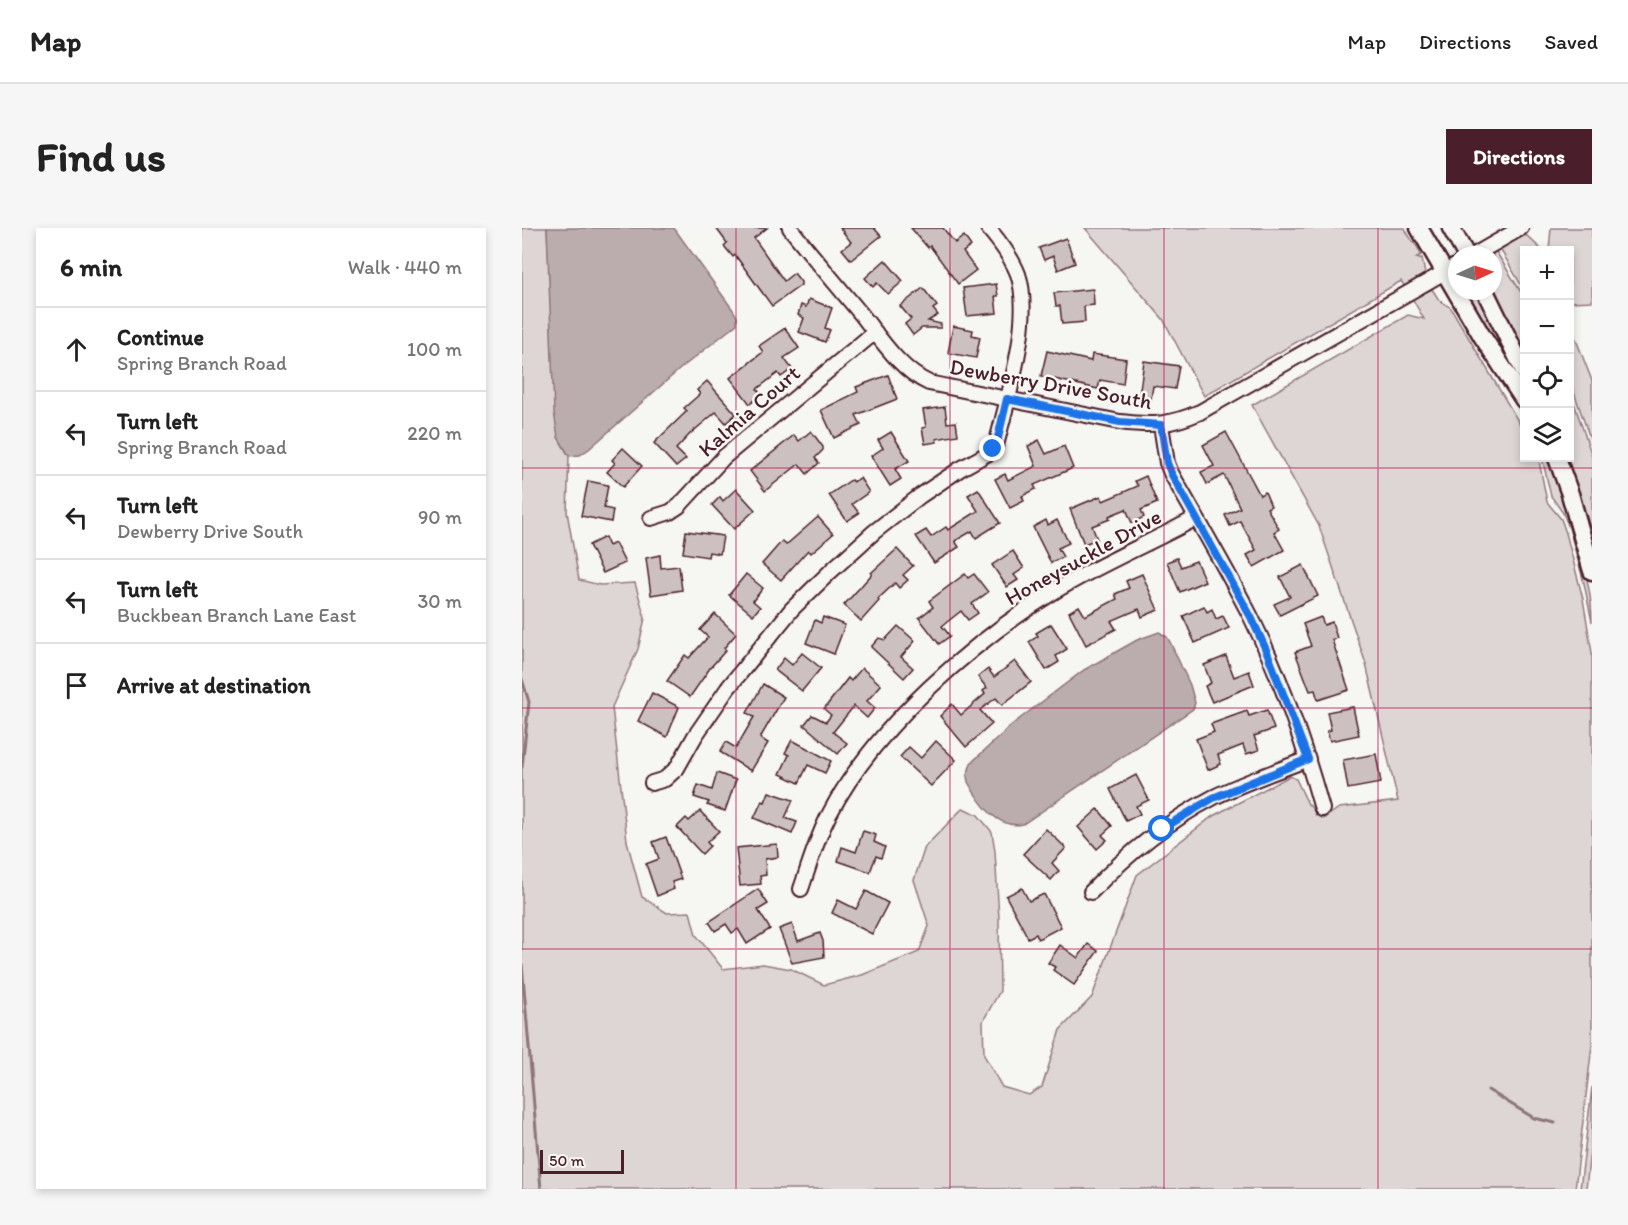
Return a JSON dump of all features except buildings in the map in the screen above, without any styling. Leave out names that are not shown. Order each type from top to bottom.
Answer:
[{"type":"street","name":"Dewberry Drive South","points":[[790,228],[875,332],[917,378],[928,383],[1120,422],[1161,425],[1185,419],[1200,412],[1448,271]]},
{"type":"street","points":[[652,783],[665,779],[677,768],[695,736],[728,688],[792,609],[874,532],[911,503],[993,449],[997,442],[1022,326],[1023,300],[1015,267],[1005,249],[988,228]]},
{"type":"street","points":[[1419,228],[1448,265]]},
{"type":"street","points":[[1451,228],[1461,246]]},
{"type":"street","points":[[1490,246],[1521,228]]},
{"type":"street","points":[[1465,300],[1482,336],[1520,394]]},
{"type":"street","points":[[1489,300],[1520,363]]},
{"type":"street","name":"Kalmia Court","points":[[651,518],[670,512],[679,506],[724,457],[875,332]]},
{"type":"street","points":[[1161,425],[1167,463],[1259,634],[1308,759],[1322,809]]},
{"type":"street","points":[[1558,462],[1592,571]]},
{"type":"street","name":"Honeysuckle Drive","points":[[801,889],[819,836],[842,793],[890,730],[943,676],[986,639],[1055,591],[1196,518]]},
{"type":"street","points":[[1091,892],[1132,852],[1187,813],[1240,785],[1308,759]]},
{"type":"shaded area","points":[[522,228],[547,228],[558,437],[569,456],[567,512],[579,580],[600,585],[635,583],[645,618],[638,649],[612,707],[627,841],[642,897],[667,913],[690,912],[696,935],[723,969],[763,964],[791,969],[824,985],[862,975],[919,952],[929,926],[914,880],[925,847],[963,808],[978,815],[992,832],[999,919],[1000,991],[983,1021],[984,1055],[1002,1087],[1029,1095],[1042,1087],[1060,1030],[1092,997],[1137,875],[1213,816],[1290,776],[1296,779],[1308,804],[1323,819],[1339,808],[1398,801],[1366,664],[1319,526],[1252,405],[1408,315],[1424,319],[1412,298],[1432,289],[1439,300],[1451,308],[1520,424],[1520,462],[1539,462],[1547,502],[1561,519],[1566,533],[1583,599],[1592,653],[1592,1045],[1575,1189],[522,1189]]},
{"type":"shaded area","points":[[547,228],[674,228],[737,317],[737,324],[680,369],[580,455],[569,456],[558,437],[554,412]]},
{"type":"shaded area","points":[[1085,228],[1405,228],[1420,251],[1421,255],[1415,258],[1422,258],[1425,274],[1405,287],[1401,281],[1204,396],[1163,319]]},
{"type":"shaded area","points":[[1551,228],[1592,228],[1592,301],[1574,302],[1574,246],[1549,246]]},
{"type":"shaded area","points":[[1522,234],[1538,246],[1520,246],[1520,283],[1502,252],[1501,246]]},
{"type":"shaded area","points":[[1502,261],[1520,291],[1520,350],[1497,300],[1502,300]]},
{"type":"shaded area","points":[[1469,300],[1484,300],[1520,371],[1520,384]]},
{"type":"shaded area","points":[[1574,334],[1592,381],[1592,444],[1574,392]]},
{"type":"shaded area","points":[[1574,403],[1592,456],[1592,546],[1565,462],[1574,462]]},
{"type":"shaded area","points":[[1543,462],[1550,462],[1569,513],[1586,577],[1592,622],[1569,528],[1563,513],[1551,496]]},
{"type":"shaded area","points":[[1159,632],[1170,642],[1190,685],[1195,703],[1193,709],[1023,824],[1005,823],[990,813],[968,782],[967,776],[971,763],[1014,723],[1084,670],[1137,640]]},
{"type":"shaded area","points":[[1592,1087],[1592,1132],[1586,1189],[1580,1189]]},
{"type":"waterway","points":[[522,679],[529,702],[522,767]]},
{"type":"waterway","points":[[522,964],[541,1189]]},
{"type":"waterway","points":[[1488,1090],[1534,1118],[1555,1123]]},
{"type":"route","points":[[993,449],[997,442],[1007,399],[1120,422],[1161,425],[1167,463],[1171,473],[1251,617],[1267,652],[1308,759],[1240,785],[1213,798],[1162,829]]}]
